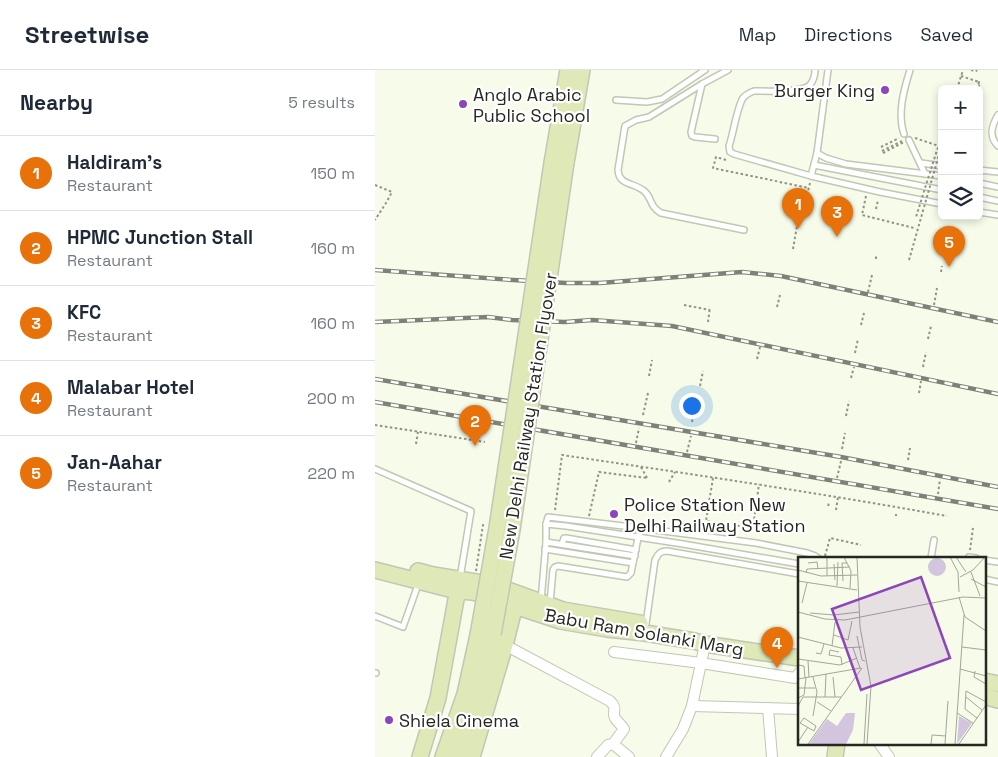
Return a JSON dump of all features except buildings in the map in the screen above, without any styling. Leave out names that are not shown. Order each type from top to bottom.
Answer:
[{"type":"main road","name":"New Delhi Railway Station Flyover","points":[[457,757],[478,695],[493,634],[512,530],[559,163],[568,70]]},
{"type":"main road","name":"New Delhi Railway Station Flyover","points":[[443,757],[465,694],[478,635],[559,163],[581,70]]},
{"type":"main road","name":"Babu Ram Solanki Marg","points":[[375,560],[433,575],[473,592],[517,600],[543,608],[646,624],[689,633],[798,648]]},
{"type":"main road","name":"Babu Ram Solanki Marg","points":[[375,570],[419,582],[458,585]]},
{"type":"main road","points":[[420,757],[439,698],[458,585]]},
{"type":"main road","points":[[471,757],[517,600]]},
{"type":"main road","name":"Babu Ram Solanki Marg","points":[[543,608],[560,621],[798,658]]},
{"type":"main road","points":[[835,757],[837,744]]},
{"type":"street","points":[[666,757],[683,729],[692,706],[705,644]]},
{"type":"street","points":[[505,645],[610,701],[614,705],[615,718],[624,729],[613,744],[608,745],[597,757]]},
{"type":"street","points":[[614,652],[795,678],[798,674]]},
{"type":"street","points":[[692,706],[798,709]]},
{"type":"street","points":[[768,708],[772,757]]},
{"type":"street","points":[[613,744],[629,757]]},
{"type":"street","points":[[880,744],[889,757]]},
{"type":"lane","points":[[616,100],[647,102],[662,98],[705,70]]},
{"type":"lane","points":[[728,70],[718,73],[649,117],[636,120],[625,126],[618,176],[644,191],[648,195],[651,204],[661,213],[744,230]]},
{"type":"lane","points":[[815,70],[815,76],[809,86],[800,90],[748,93],[740,104],[729,146],[730,152],[811,176],[938,203]]},
{"type":"lane","points":[[811,176],[817,153],[828,70]]},
{"type":"lane","points":[[910,70],[906,81],[901,125],[925,174]]},
{"type":"lane","points":[[702,84],[691,132],[692,136],[695,137],[715,139]]},
{"type":"lane","points":[[998,114],[991,132],[993,140],[998,146]]},
{"type":"lane","points":[[817,153],[846,164],[938,176]]},
{"type":"lane","points":[[921,163],[938,165]]},
{"type":"lane","points":[[814,165],[938,189]]},
{"type":"lane","points":[[983,170],[998,172]]},
{"type":"lane","points":[[983,183],[998,186]]},
{"type":"lane","points":[[983,198],[998,201]]},
{"type":"lane","points":[[983,213],[998,215]]},
{"type":"lane","points":[[375,469],[471,511],[458,585]]},
{"type":"lane","points":[[543,608],[546,524],[548,517],[756,543],[807,553],[816,557]]},
{"type":"lane","points":[[546,524],[639,537],[798,564]]},
{"type":"lane","points":[[543,608],[555,567],[627,577],[631,574],[640,528]]},
{"type":"lane","points":[[562,544],[564,538],[566,538],[636,550]]},
{"type":"lane","points":[[931,557],[934,540]]},
{"type":"lane","points":[[546,542],[635,556]]},
{"type":"lane","points":[[545,549],[633,564]]},
{"type":"lane","points":[[646,624],[655,560],[661,551],[798,574]]},
{"type":"lane","points":[[985,560],[998,562]]},
{"type":"lane","points":[[985,579],[998,582]]},
{"type":"lane","points":[[375,616],[403,626],[419,582]]},
{"type":"path","points":[[958,85],[963,70]]},
{"type":"path","points":[[971,70],[977,70]]},
{"type":"path","points":[[961,76],[979,82],[979,85]]},
{"type":"path","points":[[882,152],[908,137],[938,146]]},
{"type":"path","points":[[881,147],[898,138]]},
{"type":"path","points":[[916,216],[938,148]]},
{"type":"path","points":[[726,160],[716,157],[713,168],[809,188]]},
{"type":"path","points":[[909,260],[938,158]]},
{"type":"path","points":[[807,195],[811,176]]},
{"type":"path","points":[[375,185],[392,192],[375,220]]},
{"type":"path","points":[[868,189],[862,215],[914,228]]},
{"type":"path","points":[[876,210],[880,192]]},
{"type":"path","points":[[793,249],[797,226]]},
{"type":"path","points":[[876,259],[877,254]]},
{"type":"path","points":[[941,272],[942,266]]},
{"type":"path","points":[[868,292],[872,275]]},
{"type":"path","points":[[934,305],[937,288]]},
{"type":"path","points":[[777,307],[780,295]]},
{"type":"path","points":[[684,305],[710,309],[708,322]]},
{"type":"path","points":[[861,325],[864,313]]},
{"type":"path","points":[[928,339],[931,326]]},
{"type":"path","points":[[855,353],[858,339]]},
{"type":"path","points":[[757,359],[760,347]]},
{"type":"path","points":[[923,367],[926,352]]},
{"type":"path","points":[[649,376],[652,360]]},
{"type":"path","points":[[851,378],[853,366]]},
{"type":"path","points":[[701,386],[703,371]]},
{"type":"path","points":[[919,393],[921,381]]},
{"type":"path","points":[[643,415],[648,393]]},
{"type":"path","points":[[846,416],[849,401]]},
{"type":"path","points":[[692,422],[696,402]]},
{"type":"path","points":[[375,425],[485,442]]},
{"type":"path","points":[[637,443],[639,428]]},
{"type":"path","points":[[416,444],[418,432]]},
{"type":"path","points":[[842,449],[845,434]]},
{"type":"path","points":[[687,452],[691,436]]},
{"type":"path","points":[[908,460],[910,448]]},
{"type":"path","points":[[554,517],[563,455],[838,496],[947,516]]},
{"type":"path","points":[[837,478],[841,461]]},
{"type":"path","points":[[588,521],[599,472],[647,478],[641,466]]},
{"type":"path","points":[[669,482],[675,472]]},
{"type":"path","points":[[713,477],[707,521],[753,528],[759,484]]},
{"type":"path","points":[[938,494],[940,479]]},
{"type":"path","points":[[836,510],[838,496]]},
{"type":"path","points":[[969,557],[973,528]]},
{"type":"path","points":[[825,557],[830,538],[861,545]]},
{"type":"railway","points":[[375,270],[566,283],[600,283],[742,272],[781,276],[998,322]]},
{"type":"railway","points":[[375,322],[488,317],[565,322],[592,320],[672,326],[998,394]]},
{"type":"railway","points":[[375,379],[841,457],[998,487]]},
{"type":"railway","points":[[375,402],[998,509]]},
{"type":"place","name":"Burger King","points":[[885,90]]},
{"type":"place","name":"Anglo Arabic Public School","points":[[463,104]]},
{"type":"place","name":"Haldiram's","points":[[798,229]]},
{"type":"place","name":"KFC","points":[[837,237]]},
{"type":"place","name":"Jan-Aahar","points":[[949,267]]},
{"type":"place","name":"HPMC Junction Stall","points":[[475,446]]},
{"type":"place","name":"Police Station New Delhi Railway Station","points":[[614,514]]},
{"type":"place","name":"Malabar Hotel","points":[[777,668]]},
{"type":"place","name":"Shiela Cinema","points":[[389,720]]}]
